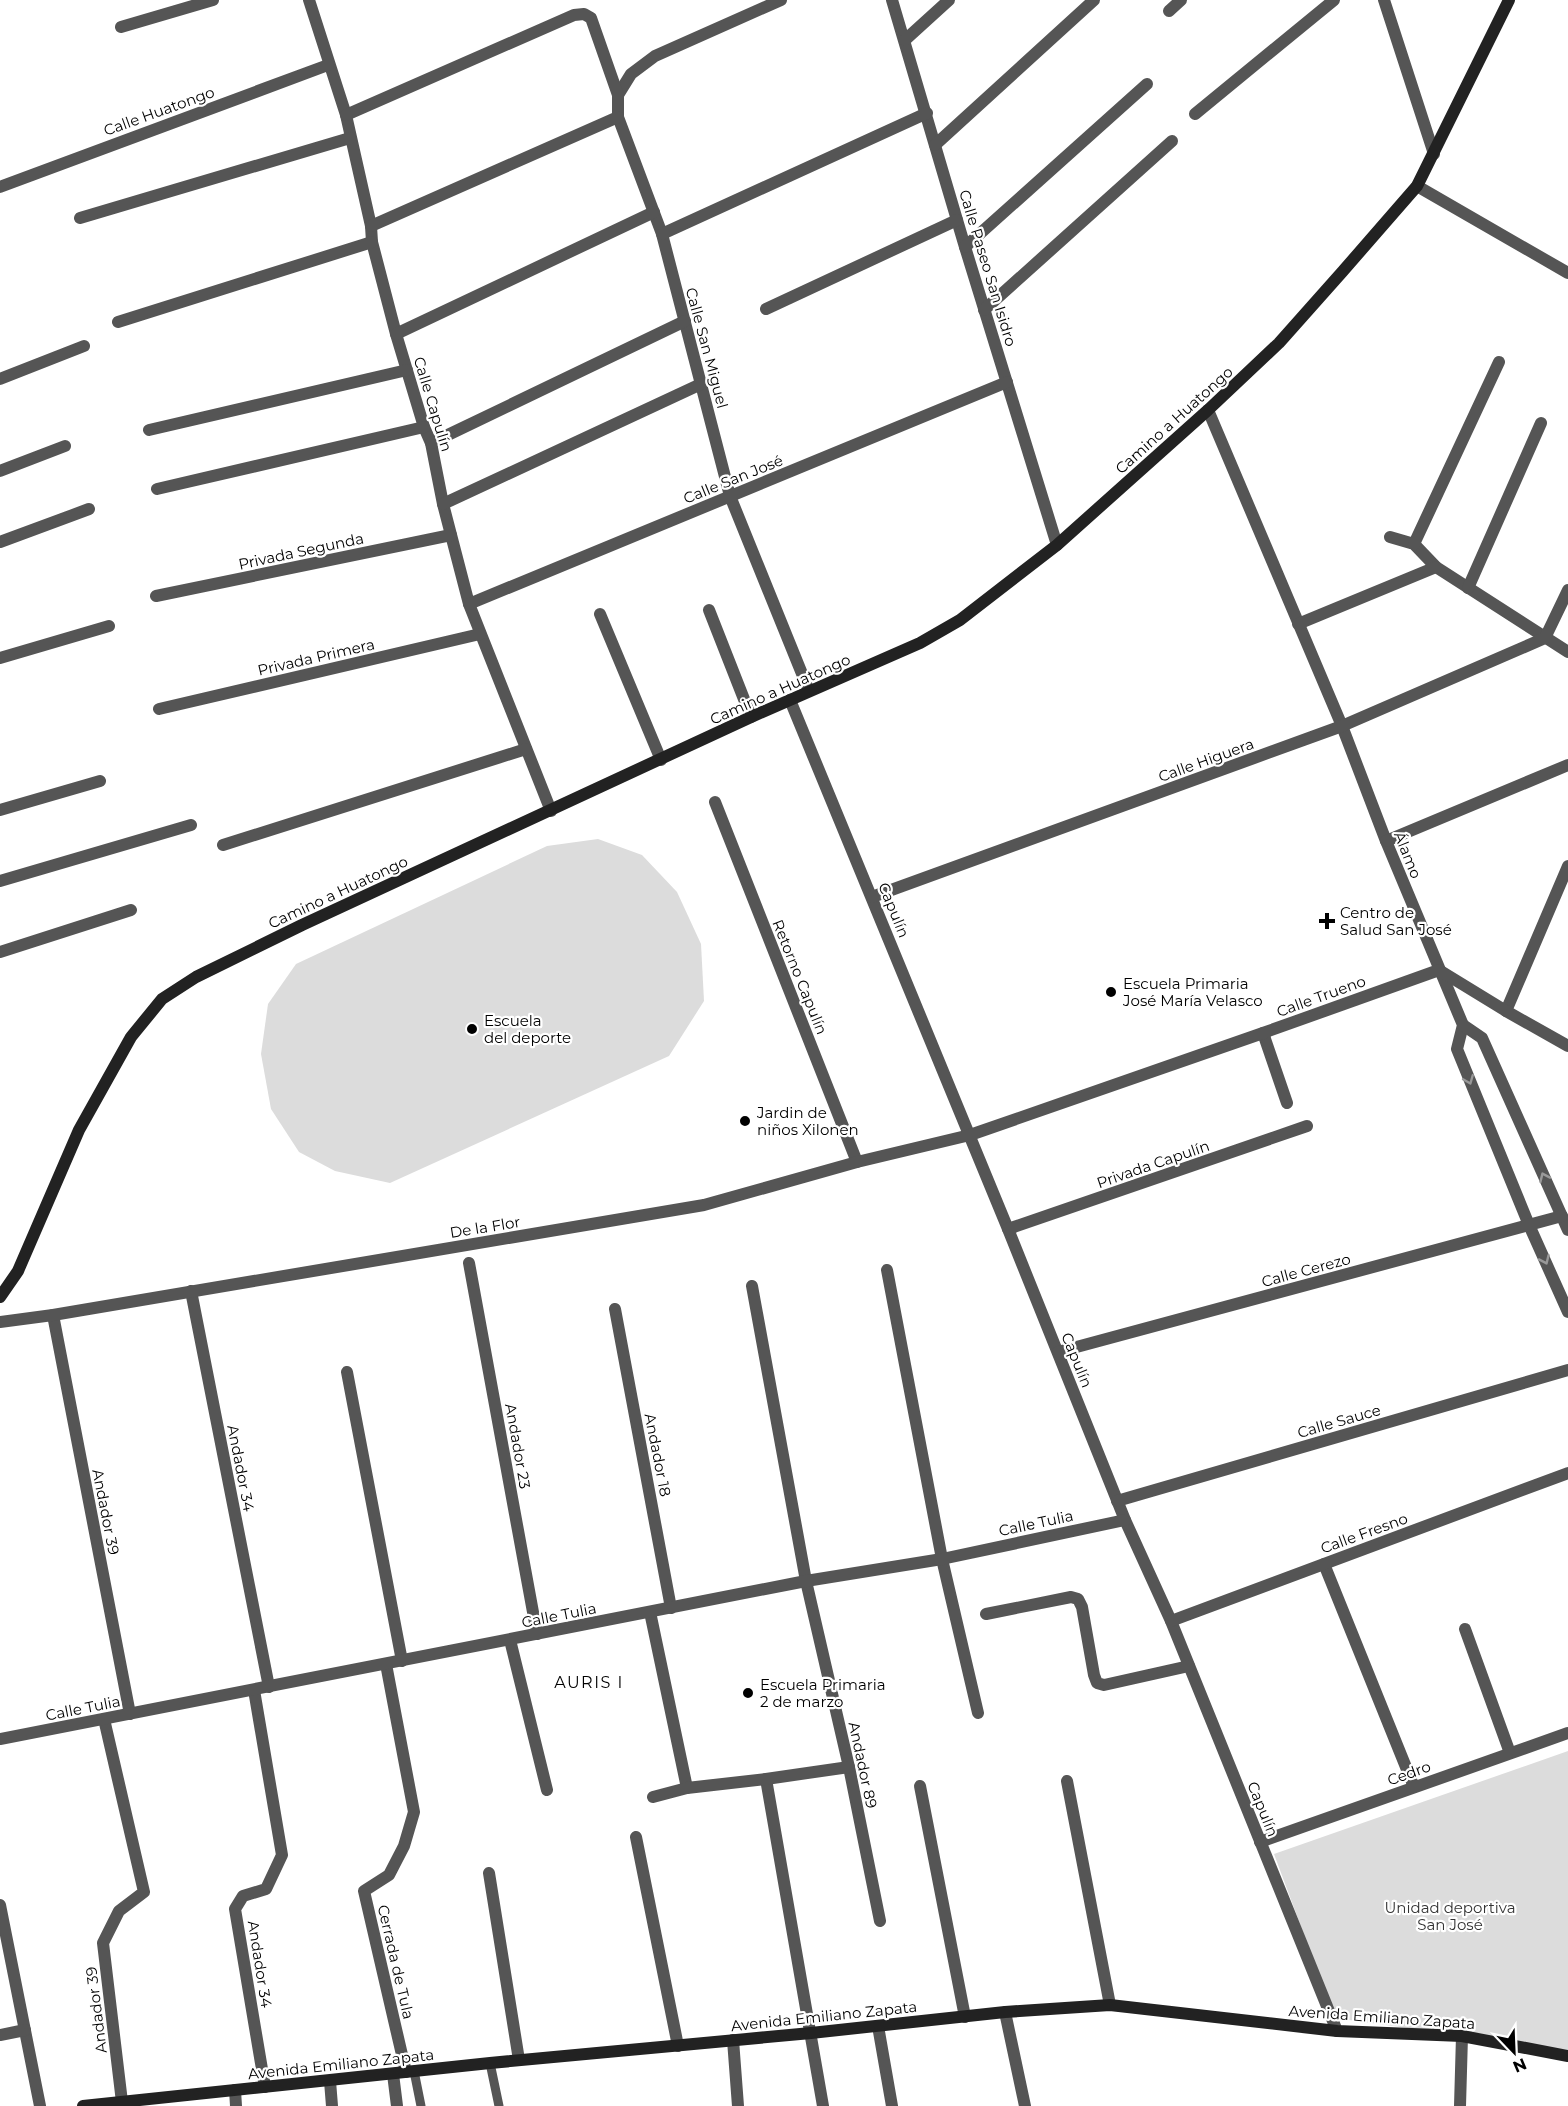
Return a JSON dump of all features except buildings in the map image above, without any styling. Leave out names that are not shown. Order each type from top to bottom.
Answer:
[{"type":"main road","name":"Camino a Huatongo","points":[[0,1297],[18,1271],[79,1130],[131,1037],[162,999],[196,977],[291,930],[751,717],[920,643],[960,620],[1057,545],[1279,343],[1417,186],[1509,0]]},
{"type":"main road","name":"Avenida Emiliano Zapata","points":[[83,2106],[1005,2012],[1110,2005],[1337,2031],[1462,2036],[1568,2056]]},
{"type":"street","points":[[121,27],[213,0]]},
{"type":"street","name":"Calle Capulín","points":[[310,0],[328,65],[346,115],[371,226],[372,242],[396,334],[431,443],[443,504],[469,604],[551,811]]},
{"type":"street","points":[[618,95],[632,74],[655,56],[781,0]]},
{"type":"street","name":"Calle Paseo San Isidro","points":[[892,0],[927,112],[964,248],[1057,545]]},
{"type":"street","points":[[905,40],[949,0]]},
{"type":"street","points":[[935,145],[1094,0]]},
{"type":"street","points":[[1169,11],[1181,0]]},
{"type":"street","points":[[1196,114],[1334,0]]},
{"type":"street","points":[[1384,0],[1434,154]]},
{"type":"street","name":"Calle San Miguel","points":[[346,115],[574,15],[584,14],[591,18],[618,95],[618,117],[662,234],[730,496],[809,691]]},
{"type":"street","name":"Calle Huatongo","points":[[0,187],[328,65]]},
{"type":"street","points":[[964,248],[1147,84]]},
{"type":"street","points":[[662,234],[927,112]]},
{"type":"street","points":[[371,226],[618,117]]},
{"type":"street","points":[[80,218],[350,138]]},
{"type":"street","points":[[984,310],[1172,141]]},
{"type":"street","points":[[1417,186],[1568,273]]},
{"type":"street","points":[[396,334],[654,212]]},
{"type":"street","points":[[766,309],[957,220]]},
{"type":"street","points":[[118,322],[372,242]]},
{"type":"street","points":[[431,443],[685,321]]},
{"type":"street","points":[[0,379],[84,346]]},
{"type":"street","points":[[1414,544],[1499,362]]},
{"type":"street","points":[[148,430],[407,370]]},
{"type":"street","name":"Calle San José","points":[[469,604],[1007,382]]},
{"type":"street","points":[[443,504],[701,384]]},
{"type":"street","name":"Álamo","points":[[1208,410],[1342,726],[1386,841],[1463,1025]]},
{"type":"street","points":[[1468,588],[1541,423]]},
{"type":"street","points":[[157,489],[424,427]]},
{"type":"street","points":[[0,471],[65,446]]},
{"type":"street","points":[[0,542],[89,509]]},
{"type":"street","name":"Privada Segunda","points":[[156,596],[451,535]]},
{"type":"street","points":[[1390,537],[1414,544],[1436,567],[1568,652]]},
{"type":"street","points":[[1298,624],[1436,567]]},
{"type":"street","points":[[1545,638],[1568,590]]},
{"type":"street","points":[[709,610],[751,717]]},
{"type":"street","points":[[600,614],[661,760]]},
{"type":"street","points":[[0,658],[109,626]]},
{"type":"street","name":"Privada Primera","points":[[159,709],[480,634]]},
{"type":"street","name":"Calle Higuera","points":[[872,897],[1342,726],[1545,638]]},
{"type":"street","name":"Capulín","points":[[790,700],[970,1135],[1125,1520],[1171,1621],[1337,2031]]},
{"type":"street","points":[[223,845],[526,749]]},
{"type":"street","points":[[1386,841],[1568,765]]},
{"type":"street","points":[[0,810],[100,781]]},
{"type":"street","name":"Retorno Capulín","points":[[715,802],[857,1162]]},
{"type":"street","points":[[0,880],[191,825]]},
{"type":"street","points":[[1506,1011],[1568,866]]},
{"type":"street","points":[[0,952],[131,910]]},
{"type":"street","points":[[1439,970],[1568,1046]]},
{"type":"street","name":"Calle Trueno","points":[[970,1135],[1439,970]]},
{"type":"street","points":[[1568,1230],[1482,1038],[1463,1025],[1457,1049],[1529,1225],[1568,1312]]},
{"type":"street","points":[[1263,1033],[1287,1103]]},
{"type":"street","name":"Privada Capulín","points":[[1008,1229],[1307,1126]]},
{"type":"street","name":"De la Flor","points":[[0,1322],[704,1205],[857,1162],[970,1135]]},
{"type":"street","name":"Calle Cerezo","points":[[1058,1352],[1562,1216]]},
{"type":"street","name":"Andador 23","points":[[469,1263],[537,1634]]},
{"type":"street","points":[[887,1270],[942,1559],[978,1713]]},
{"type":"street","name":"Andador 89","points":[[752,1286],[806,1581],[849,1767],[880,1921]]},
{"type":"street","name":"Andador 34","points":[[191,1291],[269,1687]]},
{"type":"street","name":"Andador 18","points":[[615,1309],[671,1608]]},
{"type":"street","name":"Andador 39","points":[[53,1315],[130,1714]]},
{"type":"street","name":"Calle Sauce","points":[[1118,1501],[1568,1370]]},
{"type":"street","points":[[347,1372],[402,1661]]},
{"type":"street","name":"Calle Fresno","points":[[1171,1621],[1568,1473]]},
{"type":"street","name":"Calle Tulia","points":[[0,1739],[806,1581],[942,1559],[1125,1520]]},
{"type":"street","points":[[1324,1564],[1414,1787]]},
{"type":"street","points":[[987,1614],[1071,1597],[1078,1599],[1082,1607],[1094,1675],[1097,1683],[1104,1685],[1189,1666]]},
{"type":"street","points":[[650,1612],[687,1788]]},
{"type":"street","points":[[1465,1629],[1510,1753]]},
{"type":"street","points":[[510,1640],[548,1790]]},
{"type":"street","name":"Cerrada de Tula","points":[[386,1664],[414,1812],[404,1846],[388,1875],[364,1891],[404,2072]]},
{"type":"street","name":"Andador 34","points":[[254,1690],[282,1855],[266,1889],[243,1896],[235,1909],[265,2087]]},
{"type":"street","name":"Andador 39","points":[[104,1719],[144,1892],[119,1911],[102,1943],[122,2102]]},
{"type":"street","name":"Cedro","points":[[1260,1842],[1568,1733]]},
{"type":"street","points":[[653,1797],[687,1788],[849,1767]]},
{"type":"street","points":[[766,1779],[823,2106]]},
{"type":"street","points":[[1067,1781],[1110,2005]]},
{"type":"street","points":[[920,1786],[964,2017]]},
{"type":"street","points":[[636,1837],[678,2046]]},
{"type":"street","points":[[489,1873],[519,2060]]},
{"type":"street","points":[[0,1905],[40,2106]]},
{"type":"street","points":[[1005,2012],[1024,2106]]},
{"type":"street","points":[[878,2026],[892,2106]]},
{"type":"street","points":[[0,2035],[25,2030]]},
{"type":"street","points":[[1460,2106],[1462,2036]]},
{"type":"street","points":[[733,2040],[738,2106]]},
{"type":"street","points":[[397,2106],[404,2072]]},
{"type":"street","points":[[330,2081],[332,2106]]},
{"type":"street","points":[[235,2090],[236,2106]]},
{"type":"lane","points":[[490,2063],[499,2106]]},
{"type":"lane","points":[[404,2072],[421,2106]]},
{"type":"green space","points":[[598,839],[642,855],[677,892],[701,944],[704,1001],[669,1056],[390,1183],[335,1171],[299,1152],[271,1109],[261,1054],[268,1004],[296,964],[547,846]]},
{"type":"green space","name":"Unidad deportiva San José","points":[[1568,1751],[1568,2050],[1335,2018],[1274,1854]]},
{"type":"place","name":"Centro de Salud San José","points":[[1327,921]]},
{"type":"place","name":"Escuela Primaria José María Velasco","points":[[1111,992]]},
{"type":"place","name":"Escuela del deporte","points":[[472,1029]]},
{"type":"place","name":"Jardin de niños Xilonen","points":[[745,1121]]},
{"type":"place","name":"Escuela Primaria 2 de marzo","points":[[748,1693]]},
{"type":"district","name":"AURIS I","points":[[589,1682]]}]
